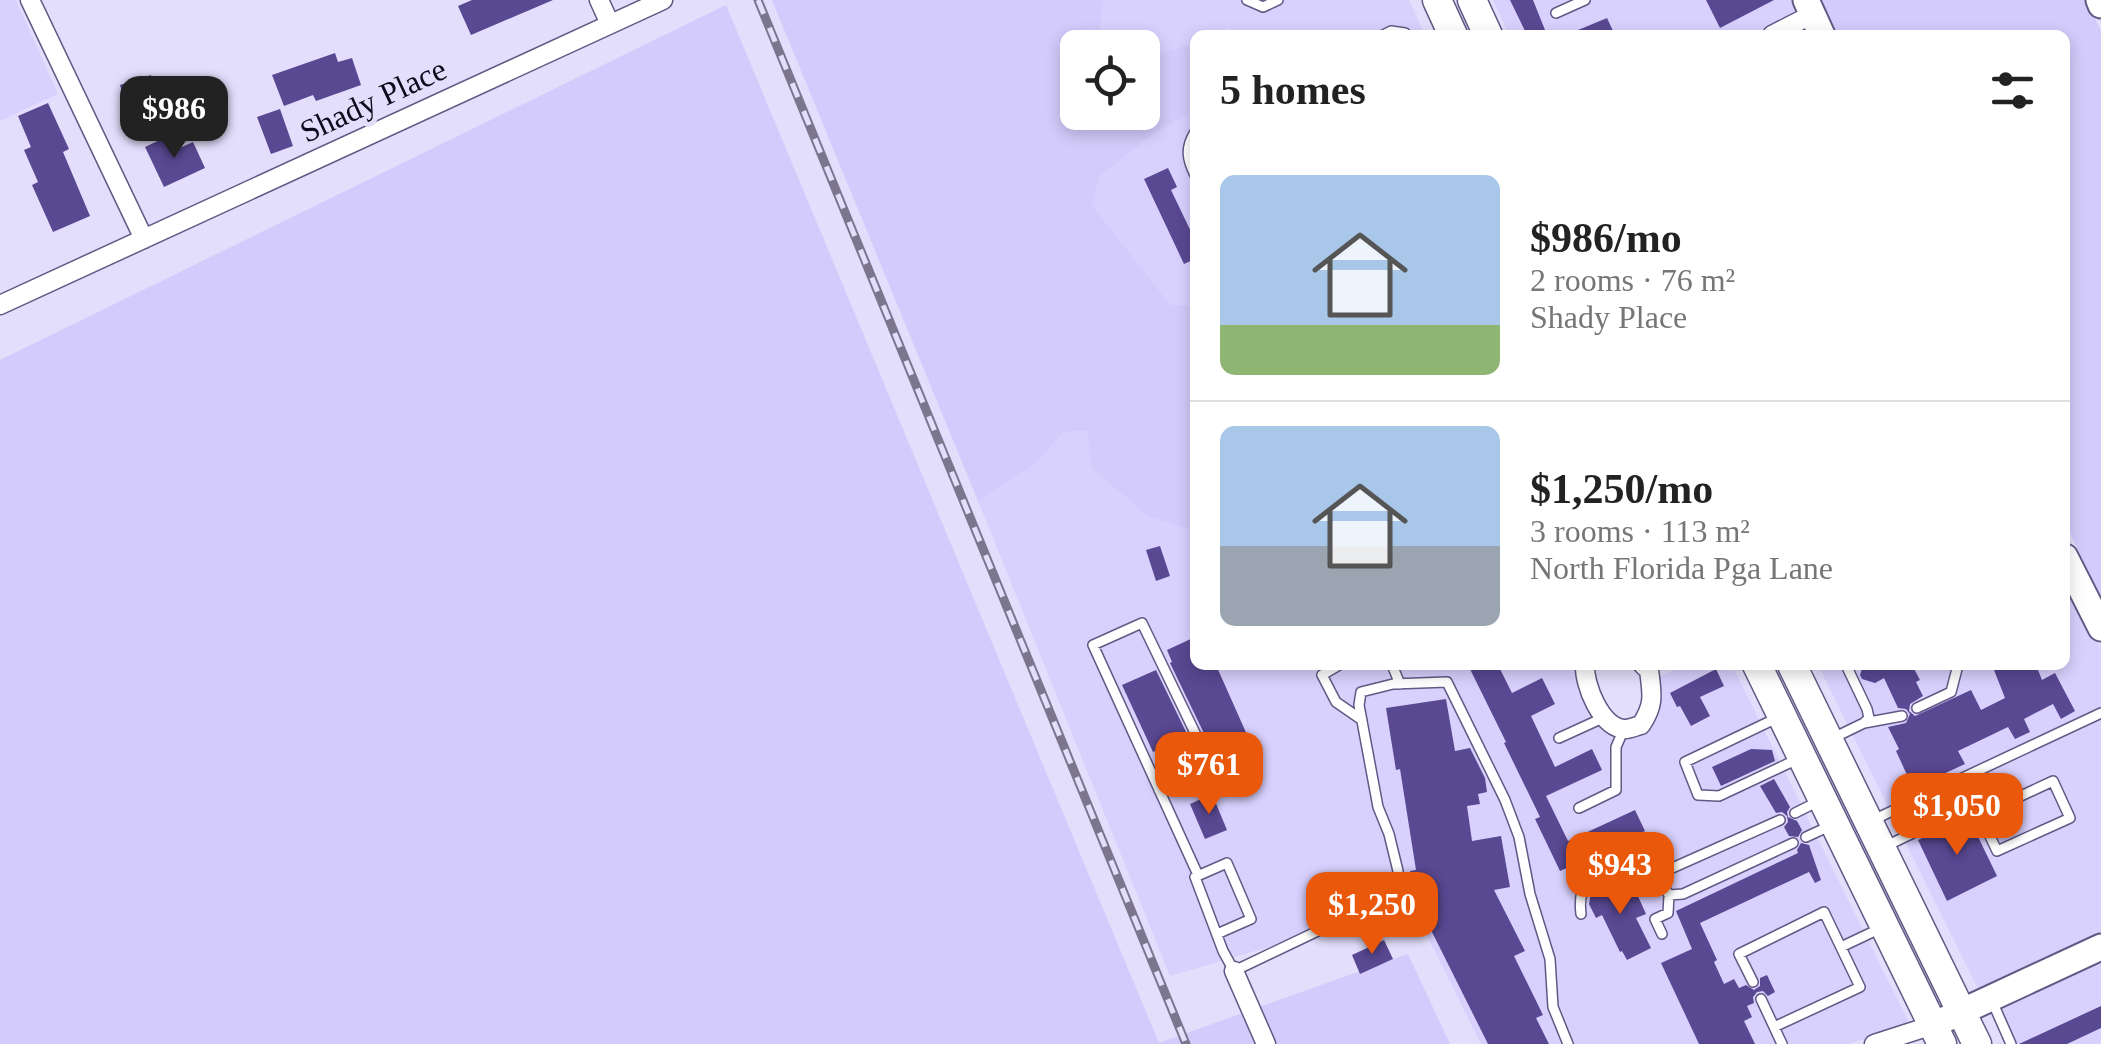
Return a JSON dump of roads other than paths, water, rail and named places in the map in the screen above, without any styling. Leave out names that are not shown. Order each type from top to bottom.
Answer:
[{"type":"main road","points":[[1437,0],[1451,30]]},
{"type":"main road","points":[[1472,0],[1486,30]]},
{"type":"main road","points":[[1759,670],[1938,1034]]},
{"type":"main road","points":[[1794,670],[1977,1044]]},
{"type":"street","points":[[30,0],[144,239]]},
{"type":"street","points":[[598,0],[610,24]]},
{"type":"street","name":"Shady Place","points":[[0,306],[663,0]]},
{"type":"street","points":[[1783,30],[1814,16]]},
{"type":"street","points":[[2070,567],[2101,628]]},
{"type":"street","points":[[1584,670],[1585,685],[1605,718],[1624,730],[1642,725],[1650,711],[1651,670]]},
{"type":"street","points":[[1883,1043],[1938,1034],[1962,1012],[2101,947]]},
{"type":"street","points":[[1234,971],[1266,1044]]},
{"type":"lane","points":[[1248,0],[1264,7],[1278,0]]},
{"type":"lane","points":[[1556,13],[1585,0]]},
{"type":"lane","points":[[1159,790],[1211,766],[1142,624],[1093,644],[1159,790],[1198,875]]},
{"type":"lane","points":[[1330,670],[1322,675],[1336,702],[1362,720]]},
{"type":"lane","points":[[1394,670],[1400,684]]},
{"type":"lane","points":[[1849,670],[1868,708],[1869,718],[1864,723]]},
{"type":"lane","points":[[1916,708],[1951,692],[1957,670]]},
{"type":"lane","points":[[1218,934],[1251,919],[1227,863],[1194,877],[1223,951],[1234,971],[1389,898],[1398,871],[1378,807],[1358,704],[1362,692],[1400,684],[1447,682],[1519,837],[1530,894],[1550,960],[1553,1007],[1568,1044]]},
{"type":"lane","points":[[1875,835],[2101,713]]},
{"type":"lane","points":[[1782,716],[1684,762],[1698,795],[1719,796],[1802,757]]},
{"type":"lane","points":[[1828,740],[1864,723],[1902,716]]},
{"type":"lane","points":[[1559,738],[1605,718]]},
{"type":"lane","points":[[1579,808],[1616,790],[1616,747],[1624,730]]},
{"type":"lane","points":[[1875,835],[1969,806],[1980,815],[1997,852],[2070,818],[2053,781],[1980,815]]},
{"type":"lane","points":[[1795,813],[1829,812]]},
{"type":"lane","points":[[1806,837],[1829,812]]},
{"type":"lane","points":[[1581,914],[1579,899],[1590,879],[1628,868],[1663,875],[1780,820]]},
{"type":"lane","points":[[1669,896],[1683,894],[1794,843]]},
{"type":"lane","points":[[1662,934],[1655,920],[1668,913],[1669,896],[1662,883],[1663,875]]},
{"type":"lane","points":[[1753,982],[1739,954],[1824,912],[1860,987],[1774,1027]]},
{"type":"lane","points":[[1841,947],[1885,926]]},
{"type":"lane","points":[[1991,998],[2012,1044]]},
{"type":"lane","points":[[1761,1000],[1782,1044]]},
{"type":"railway","points":[[758,0],[1186,1044]]}]
